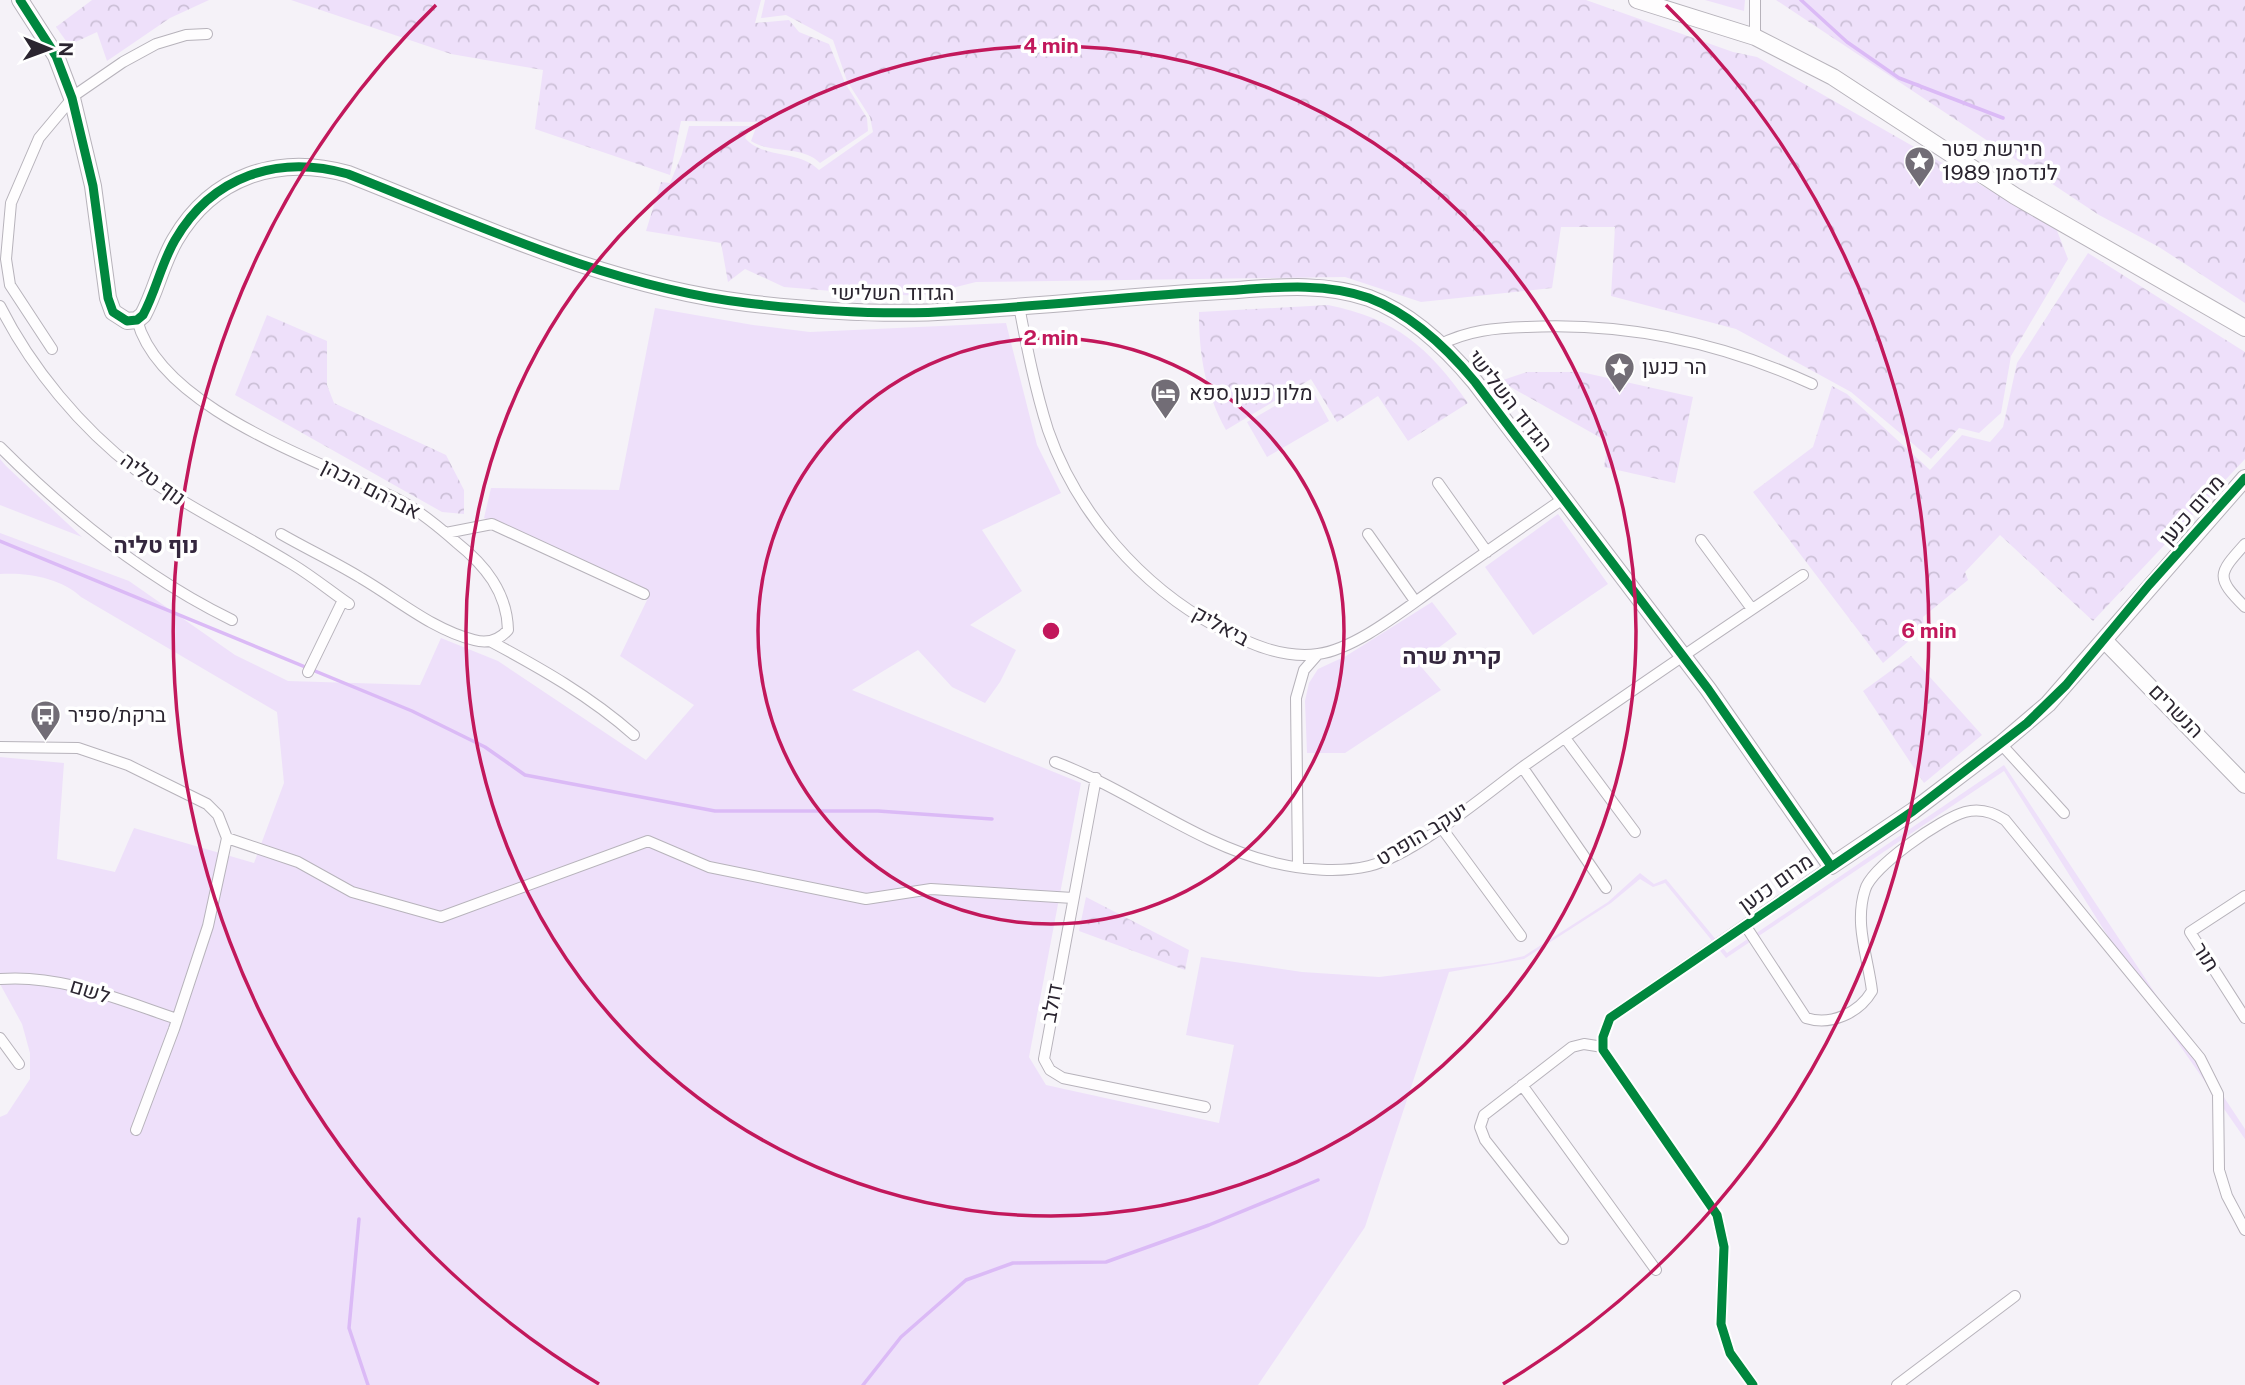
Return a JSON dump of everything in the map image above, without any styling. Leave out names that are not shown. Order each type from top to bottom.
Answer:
[{"type":"street","points":[[20,0],[56,56],[72,98],[94,195],[108,298],[119,318],[136,320]]},
{"type":"street","points":[[1637,0],[1755,37],[1833,77],[2015,196],[2245,328]]},
{"type":"street","points":[[1755,0],[1755,37]]},
{"type":"street","points":[[52,349],[10,285],[6,230],[11,203],[39,138],[72,98],[123,62],[156,44],[186,35],[207,34]]},
{"type":"street","name":"הגדוד השלישי","points":[[136,320],[147,308],[166,256],[189,219],[241,178],[279,166],[299,164],[348,174],[565,258],[666,290],[748,303],[847,312],[920,313],[1133,295],[1317,288],[1350,293],[1379,303],[1406,317],[1440,345],[1475,382],[1682,656],[1831,866]]},
{"type":"street","name":"נוף טליה","points":[[0,306],[48,380],[97,436],[135,469],[180,500],[294,565],[346,602],[308,673]]},
{"type":"street","name":"ביאליק","points":[[1019,306],[1036,390],[1049,432],[1081,498],[1120,549],[1145,575],[1178,601],[1246,642],[1275,651],[1318,654],[1339,648],[1415,601],[1563,499]]},
{"type":"street","name":"אברהם הכהן","points":[[136,320],[142,340],[157,361],[203,403],[234,421],[401,501],[446,533],[488,571],[507,615],[508,630],[501,638],[490,641]]},
{"type":"street","points":[[1440,345],[1477,329],[1576,324],[1611,327],[1706,346],[1771,365],[1812,384]]},
{"type":"street","points":[[0,447],[36,482],[113,546],[197,603],[232,620]]},
{"type":"street","name":"מרום כנען","points":[[1603,1047],[1610,1018],[1913,811],[2001,744],[2048,704],[2245,478]]},
{"type":"street","points":[[1438,483],[1487,552]]},
{"type":"street","points":[[446,533],[492,524],[644,594]]},
{"type":"street","points":[[281,534],[446,628],[474,640],[490,641],[575,688],[634,735]]},
{"type":"street","points":[[1368,534],[1415,601]]},
{"type":"street","points":[[1701,540],[1752,609]]},
{"type":"street","points":[[2245,544],[2223,569],[2221,576],[2225,586],[2245,607]]},
{"type":"street","points":[[1682,656],[1803,575]]},
{"type":"street","name":"הנשרים","points":[[2104,640],[2245,785]]},
{"type":"street","points":[[1298,867],[1296,698],[1304,670],[1318,654]]},
{"type":"street","name":"יעקב הופרט","points":[[1055,762],[1096,778],[1191,832],[1249,856],[1325,870],[1371,866],[1441,827],[1682,656]]},
{"type":"street","points":[[1565,738],[1635,832]]},
{"type":"street","points":[[2001,744],[2064,813]]},
{"type":"street","points":[[0,747],[78,748],[128,765],[206,804],[218,815],[228,838],[208,926],[136,1130]]},
{"type":"street","points":[[1523,768],[1606,888]]},
{"type":"street","name":"דולב","points":[[1096,778],[1045,1041],[1044,1059],[1050,1070],[1081,1082],[1205,1107]]},
{"type":"street","name":"מרום כנען","points":[[1745,925],[1806,1018],[1821,1023],[1832,1021],[1866,1002],[1872,991],[1860,927],[1865,887],[1881,868],[1941,823],[1964,812],[1993,812],[2006,820],[2200,1058],[2218,1094],[2219,1170],[2227,1196],[2245,1230]]},
{"type":"street","points":[[1441,827],[1521,936]]},
{"type":"street","points":[[228,838],[298,862],[352,891],[441,918],[648,841],[709,867],[866,899],[931,890],[1073,898]]},
{"type":"street","name":"תור","points":[[2245,896],[2189,932],[2245,1018]]},
{"type":"street","name":"לשם","points":[[0,979],[51,981],[73,985],[177,1019]]},
{"type":"street","points":[[0,1038],[19,1064]]},
{"type":"street","points":[[1563,1239],[1485,1140],[1480,1127],[1484,1115],[1572,1047],[1584,1044],[1603,1047],[1717,1215],[1724,1247],[1721,1324],[1730,1353],[1754,1385]]},
{"type":"street","points":[[1522,1085],[1656,1270]]},
{"type":"street","points":[[1897,1385],[2015,1296]]},
{"type":"green space","points":[[92,0],[209,0],[170,18],[107,61],[97,32],[69,45],[56,27]]},
{"type":"green space","points":[[291,0],[761,0],[755,23],[789,20],[799,32],[829,44],[845,83],[867,118],[868,131],[820,163],[805,154],[751,141],[758,122],[681,121],[670,175],[535,129],[543,70],[451,54]]},
{"type":"green space","points":[[765,0],[1586,0],[1733,52],[1757,57],[2056,228],[2068,259],[2011,356],[2001,413],[1979,433],[1959,428],[1931,459],[1851,392],[1736,329],[1611,296],[1615,227],[1561,227],[1552,288],[1421,302],[1345,277],[976,282],[920,296],[784,287],[745,269],[728,282],[721,243],[646,231],[661,182],[670,183],[682,154],[689,126],[751,126],[745,138],[753,145],[801,159],[819,170],[873,132],[870,117],[847,81],[833,40],[786,15],[761,18]]},
{"type":"green space","points":[[1705,0],[1745,0],[1744,11]]},
{"type":"green space","points":[[1776,0],[2245,0],[2245,303],[2159,247],[2099,215]]},
{"type":"green space","points":[[2088,253],[2245,352],[2245,459],[2093,621],[2000,535],[1965,572],[1968,580],[1923,617],[1924,628],[1883,663],[1753,492],[1813,447],[1832,386],[1847,394],[1930,470],[1962,435],[1990,442],[2003,427],[2017,363]]},
{"type":"green space","points":[[1328,305],[1373,318],[1409,338],[1439,366],[1468,403],[1408,441],[1378,396],[1337,422],[1311,379],[1226,430],[1208,387],[1200,343],[1199,312]]},
{"type":"green space","points":[[655,308],[810,332],[1006,323],[1037,445],[1061,493],[982,530],[1022,591],[970,625],[1016,650],[1000,682],[985,703],[952,687],[918,650],[852,690],[1081,783],[1029,1057],[1046,1085],[1219,1123],[1234,1045],[1186,1035],[1201,957],[1302,972],[1379,977],[1493,963],[1524,956],[1608,902],[1640,873],[1654,884],[1666,879],[1727,953],[2004,765],[2245,1129],[2245,1139],[2146,997],[2004,771],[1726,958],[1665,883],[1653,887],[1640,879],[1611,903],[1524,959],[1449,972],[1365,1227],[1258,1385],[0,1385],[0,1117],[7,1114],[30,1079],[30,1053],[22,1024],[0,984],[0,757],[64,763],[57,859],[115,872],[134,828],[254,863],[284,783],[277,712],[64,585],[32,575],[0,574],[0,533],[129,581],[235,655],[288,681],[420,685],[441,638],[498,661],[646,760],[694,705],[620,656],[649,596],[484,518],[491,488],[619,490]]},
{"type":"green space","points":[[267,315],[327,341],[327,385],[334,403],[446,455],[464,490],[464,514],[442,512],[235,395]]},
{"type":"green space","points":[[1527,372],[1581,372],[1693,397],[1675,483],[1604,467],[1608,442],[1500,381]]},
{"type":"green space","points":[[1310,386],[1329,421],[1267,457],[1247,422]]},
{"type":"green space","points":[[0,459],[6,466],[82,537],[0,505]]},
{"type":"green space","points":[[1558,514],[1608,584],[1533,635],[1485,567]]},
{"type":"green space","points":[[1432,602],[1457,634],[1418,663],[1441,690],[1345,753],[1307,753],[1305,701],[1309,683],[1318,669],[1346,656]]},
{"type":"green space","points":[[1911,656],[1982,735],[1924,783],[1863,691]]},
{"type":"green space","points":[[1086,897],[1189,950],[1185,970],[1079,931]]},
{"type":"waterway","points":[[1801,0],[1847,42],[1899,78],[2003,118]]},
{"type":"waterway","points":[[0,541],[412,711],[485,747],[525,775],[715,811],[878,811],[992,819]]},
{"type":"waterway","points":[[863,1385],[901,1337],[966,1280],[1013,1263],[1106,1262],[1209,1225],[1318,1180]]},
{"type":"waterway","points":[[359,1219],[349,1328],[368,1385]]},
{"type":"cycle path","points":[[20,0],[56,56],[72,98],[93,186],[108,298],[113,312],[127,321],[137,320],[143,315],[175,240],[190,218],[208,200],[249,176],[272,169],[297,167],[322,168],[348,174],[494,233],[594,268],[695,295],[747,303],[851,312],[903,313],[1295,287],[1333,289],[1369,298],[1384,305],[1427,333],[1475,382],[1708,689],[1831,866]]},
{"type":"cycle path","points":[[1753,1385],[1730,1353],[1721,1324],[1724,1247],[1717,1215],[1603,1050],[1603,1037],[1610,1018],[1913,811],[2027,723],[2066,685],[2149,585],[2245,478]]},
{"type":"place","name":"חירשת פטר לנדסמן 1989","points":[[1919,188]]},
{"type":"place","name":"הר כנען","points":[[1619,394]]},
{"type":"place","name":"מלון כנען ספא","points":[[1166,420]]},
{"type":"place","name":"ברקת/ספיר","points":[[45,742]]},
{"type":"district","name":"נוף טליה","points":[[156,545]]},
{"type":"district","name":"קרית שרה","points":[[1452,656]]}]
